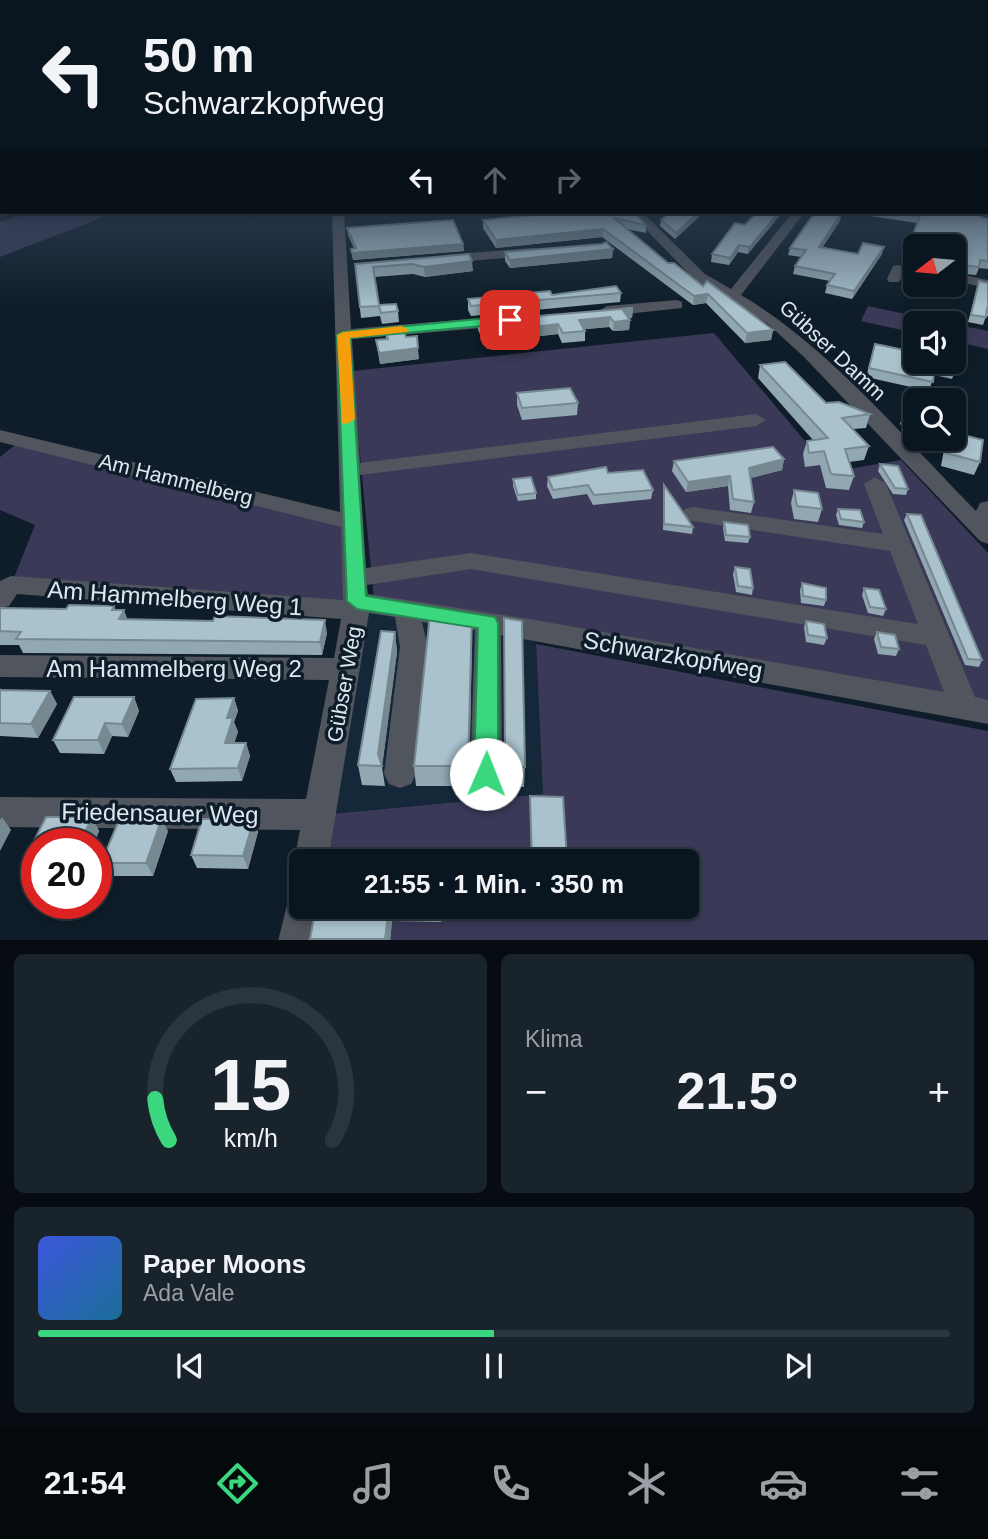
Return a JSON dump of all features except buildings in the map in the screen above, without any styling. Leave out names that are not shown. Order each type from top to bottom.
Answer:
[{"type":"street","name":"Gübser Weg","points":[[313,849],[347,669],[356,597],[343,335],[347,267],[339,220]]},
{"type":"street","name":"Gübser Damm","points":[[643,220],[700,277],[774,321],[810,353],[986,534]]},
{"type":"street","points":[[734,295],[793,220]]},
{"type":"street","points":[[423,261],[546,251]]},
{"type":"street","points":[[894,279],[898,269],[903,270]]},
{"type":"street","points":[[966,279],[988,284]]},
{"type":"street","points":[[594,313],[677,305]]},
{"type":"street","points":[[343,335],[524,319]]},
{"type":"street","points":[[350,470],[756,420]]},
{"type":"street","name":"Am Hammelberg","points":[[0,436],[352,522]]},
{"type":"street","points":[[875,484],[938,637],[976,710]]},
{"type":"street","points":[[986,534],[988,508]]},
{"type":"street","points":[[693,514],[900,544]]},
{"type":"street","points":[[356,597],[471,561],[938,637]]},
{"type":"street","name":"Am Hammelberg Weg 1","points":[[0,599],[11,585],[356,597]]},
{"type":"street","name":"Schwarzkopfweg","points":[[356,597],[406,610],[976,710]]},
{"type":"street","points":[[400,774],[414,647],[406,610]]},
{"type":"street","points":[[486,774],[488,623]]},
{"type":"street","name":"Am Hammelberg Weg 2","points":[[0,666],[347,669]]},
{"type":"street","name":"Friedensauer Weg","points":[[0,811],[320,815]]},
{"type":"street","points":[[297,940],[301,919]]},
{"type":"shaded area","points":[[6,220],[96,220],[0,257],[0,222]]},
{"type":"shaded area","points":[[868,306],[903,314],[903,330],[861,321]]},
{"type":"shaded area","points":[[966,326],[988,331],[988,349],[966,344]]},
{"type":"shaded area","points":[[714,333],[831,472],[901,460],[988,553],[988,702],[374,600],[352,371]]},
{"type":"shaded area","points":[[20,441],[352,522],[357,602],[11,585],[35,525],[0,510],[0,457]]},
{"type":"shaded area","points":[[356,611],[535,630],[543,794],[320,815]]},
{"type":"shaded area","points":[[536,644],[988,731],[988,940],[297,940],[302,919],[699,919],[699,849],[314,849],[320,815],[543,794]]},
{"type":"slow traffic","points":[[347,419],[343,335],[402,330]]},
{"type":"route","points":[[486,774],[488,623],[357,601],[343,335],[510,320]]}]
